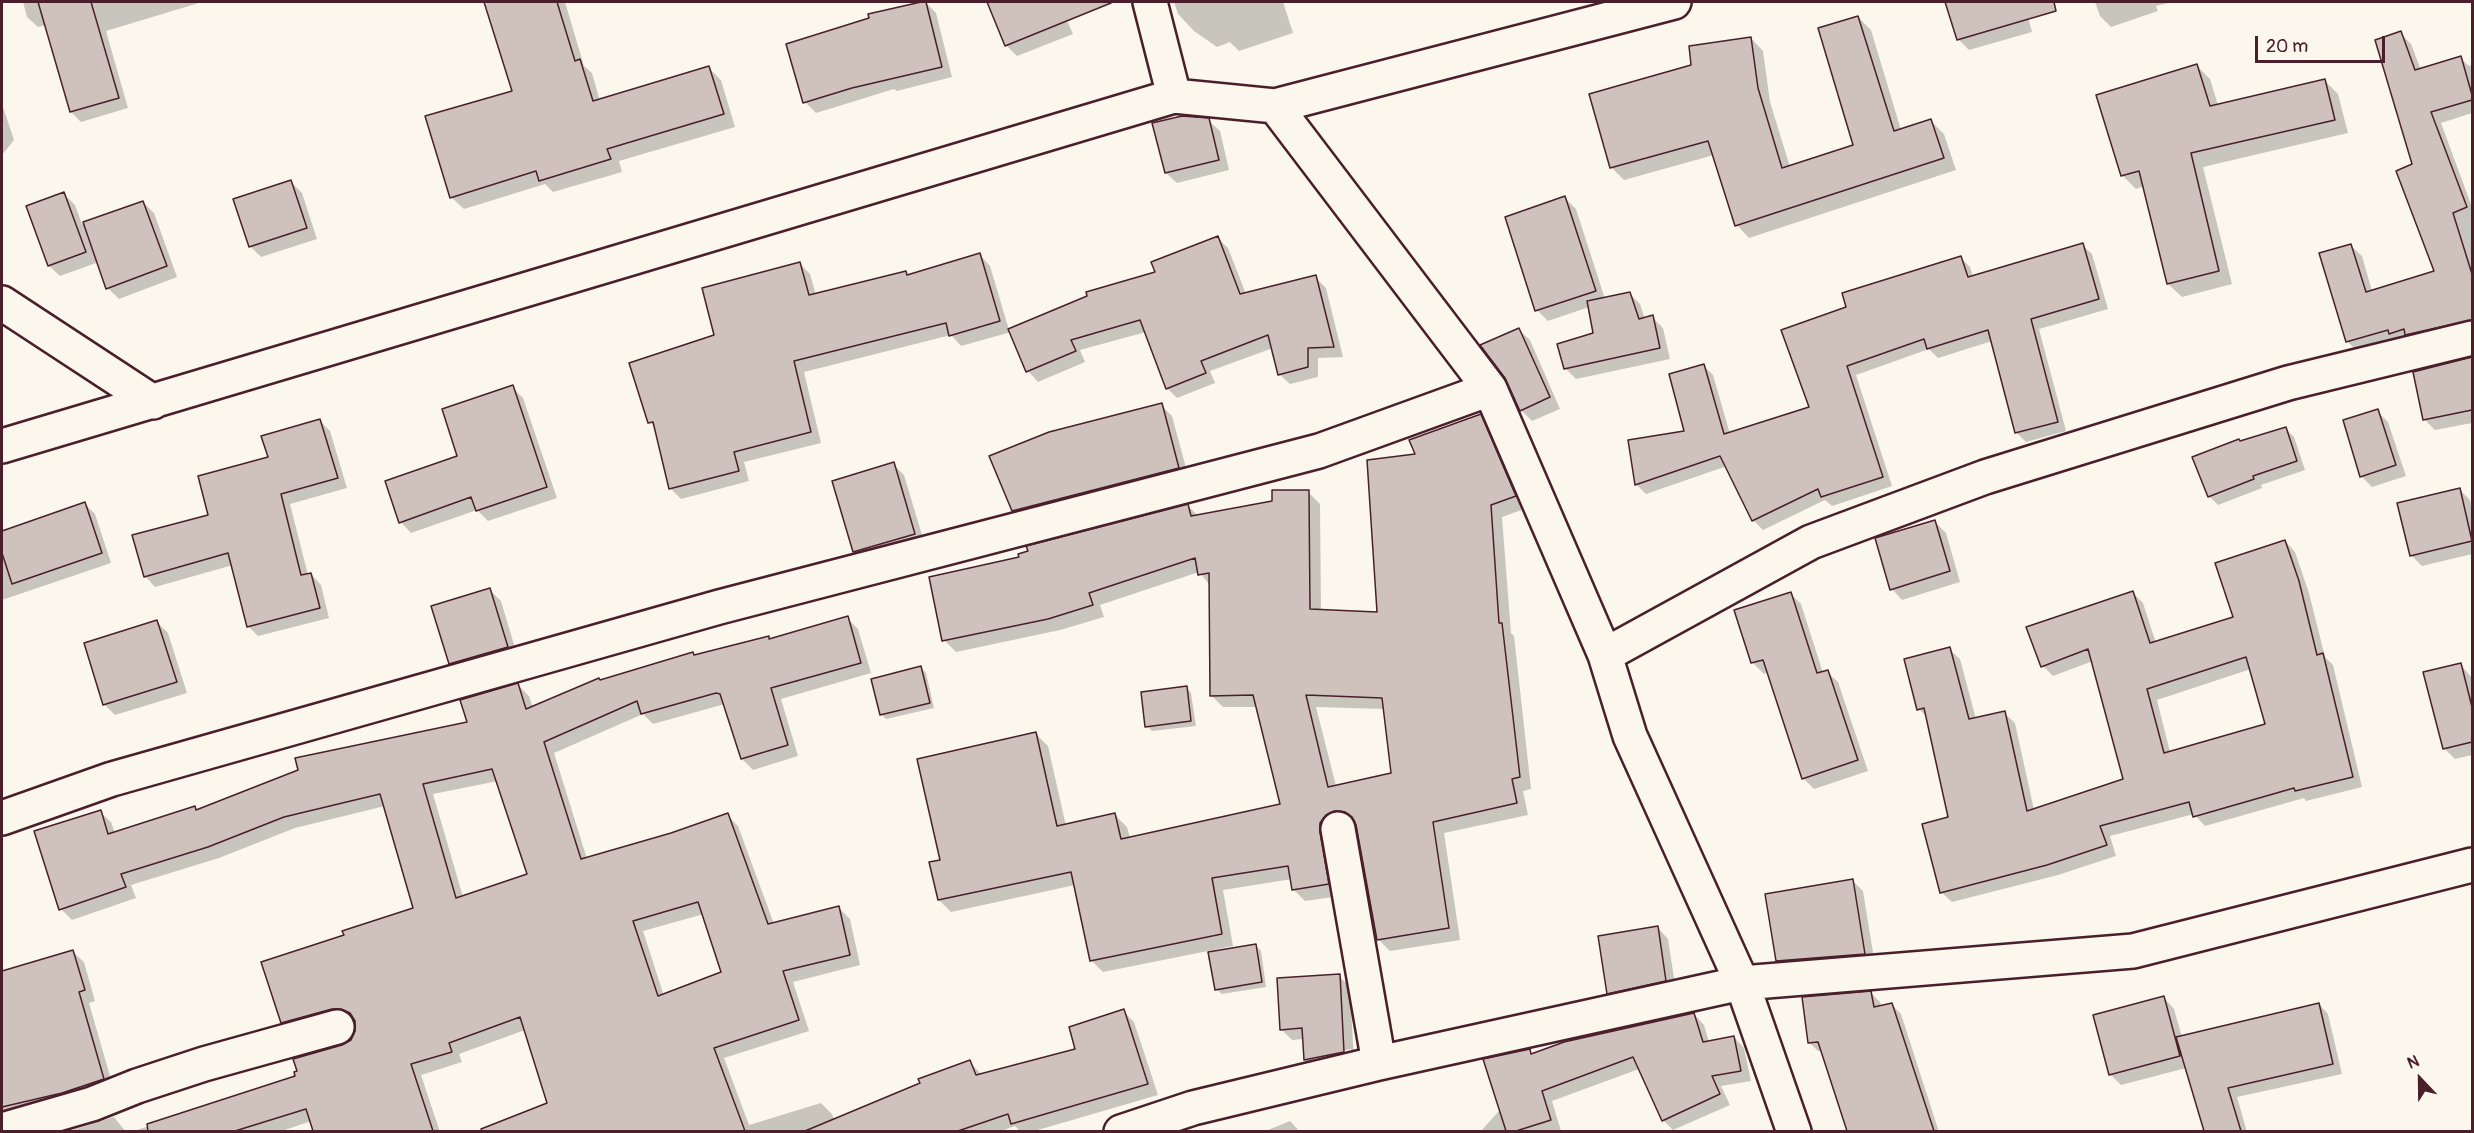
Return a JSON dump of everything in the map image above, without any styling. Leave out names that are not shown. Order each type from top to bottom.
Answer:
[{"type":"street","points":[[1150,2],[1174,96]]},
{"type":"street","points":[[2,446],[1174,96],[1275,106],[1674,2]]},
{"type":"street","points":[[1275,106],[1490,389],[1605,655],[1630,736],[1742,983],[1794,1131]]},
{"type":"street","points":[[2,303],[153,402]]},
{"type":"street","points":[[1605,655],[1811,542],[1986,477],[2288,383],[2472,338]]},
{"type":"street","points":[[2,818],[112,779],[719,607],[1319,451],[1490,389]]},
{"type":"street","points":[[1338,829],[1378,1063]]},
{"type":"street","points":[[1121,1131],[1193,1108],[1378,1063],[1742,983],[2133,951],[2472,865]]},
{"type":"street","points":[[2,1130],[92,1104],[137,1086],[204,1064],[337,1027]]},
{"type":"building","points":[[38,2],[91,2],[119,98],[70,112]]},
{"type":"building","points":[[484,2],[557,2],[575,61],[580,59],[593,101],[709,66],[724,114],[607,149],[611,159],[539,181],[536,171],[450,198],[425,116],[512,91]]},
{"type":"building","points":[[926,2],[942,67],[852,88],[803,103],[786,44],[869,18],[868,14]]},
{"type":"building","points":[[987,2],[1111,2],[1111,3],[1005,46]]},
{"type":"building","points":[[1945,2],[2054,2],[2056,11],[1957,40]]},
{"type":"building","points":[[1858,16],[1894,131],[1931,119],[1944,158],[1735,226],[1708,141],[1610,168],[1589,94],[1691,65],[1689,46],[1751,37],[1758,88],[1782,168],[1853,145],[1818,28]]},
{"type":"building","points":[[2401,31],[2415,70],[2461,56],[2472,95],[2472,100],[2431,112],[2467,207],[2453,213],[2472,274],[2472,320],[2405,335],[2404,329],[2389,334],[2388,330],[2346,342],[2319,253],[2351,244],[2366,292],[2434,271],[2396,171],[2412,164],[2375,40]]},
{"type":"building","points":[[2197,64],[2210,106],[2325,79],[2335,120],[2191,153],[2219,271],[2167,284],[2139,171],[2121,176],[2096,95]]},
{"type":"building","points":[[1182,116],[1209,118],[1219,160],[1165,173],[1152,123]]},
{"type":"building","points":[[291,180],[307,228],[249,247],[233,199]]},
{"type":"building","points":[[64,192],[86,252],[48,266],[26,206]]},
{"type":"building","points":[[1565,196],[1596,291],[1535,311],[1505,217]]},
{"type":"building","points":[[143,201],[167,266],[106,289],[83,222]]},
{"type":"building","points":[[1218,236],[1240,294],[1316,275],[1334,347],[1308,348],[1308,367],[1278,375],[1268,335],[1201,361],[1206,373],[1166,389],[1140,320],[1071,340],[1076,351],[1026,372],[1008,329],[1087,296],[1086,292],[1155,272],[1151,262]]},
{"type":"building","points":[[2083,243],[2099,299],[2031,319],[2058,422],[2015,433],[1988,330],[1927,349],[1924,339],[1847,366],[1883,477],[1821,497],[1818,489],[1752,521],[1720,456],[1635,485],[1628,440],[1684,431],[1669,374],[1704,364],[1724,434],[1809,407],[1781,330],[1846,307],[1842,293],[1961,256],[1968,277]]},
{"type":"building","points":[[980,253],[1000,321],[949,336],[946,323],[794,361],[811,432],[734,452],[739,471],[669,489],[653,422],[648,423],[629,363],[714,335],[702,288],[800,262],[809,295],[906,271],[907,275]]},
{"type":"building","points":[[1630,292],[1639,319],[1653,315],[1660,348],[1564,369],[1557,344],[1593,333],[1587,301]]},
{"type":"building","points":[[1519,328],[1550,397],[1520,411],[1505,378],[1480,345]]},
{"type":"building","points":[[2472,357],[2472,410],[2423,420],[2413,372]]},
{"type":"building","points":[[513,385],[547,487],[476,511],[471,497],[399,523],[385,481],[457,456],[442,409]]},
{"type":"building","points":[[1162,403],[1179,468],[1012,511],[989,456],[1049,432]]},
{"type":"building","points":[[2378,409],[2396,465],[2360,477],[2343,420]]},
{"type":"building","points":[[1481,414],[1516,496],[1491,505],[1499,623],[1502,623],[1520,777],[1512,779],[1517,803],[1433,822],[1449,928],[1377,940],[1356,825],[1352,817],[1345,812],[1335,811],[1326,815],[1320,823],[1329,884],[1292,890],[1288,866],[1212,878],[1222,934],[1090,961],[1071,872],[938,900],[929,862],[940,860],[917,759],[1036,732],[1057,826],[1115,813],[1121,839],[1280,804],[1253,695],[1210,696],[1209,573],[1198,575],[1195,558],[1089,593],[1093,605],[1048,619],[942,641],[929,577],[1019,557],[1018,554],[1028,551],[1026,546],[1188,504],[1191,516],[1272,501],[1272,490],[1309,490],[1310,609],[1377,612],[1367,460],[1415,454],[1409,440]],"holes":[[[1306,695],[1382,698],[1391,773],[1328,787]]]},
{"type":"building","points":[[320,419],[338,478],[281,494],[301,575],[311,573],[320,608],[247,627],[228,553],[144,577],[132,535],[208,515],[198,476],[268,457],[261,436]]},
{"type":"building","points":[[2286,427],[2297,461],[2253,476],[2254,479],[2208,497],[2192,457],[2239,439],[2240,441]]},
{"type":"building","points":[[894,462],[915,534],[853,552],[832,481]]},
{"type":"building","points":[[2460,488],[2472,541],[2410,556],[2397,503]]},
{"type":"building","points":[[85,502],[102,553],[12,584],[2,553],[2,531]]},
{"type":"building","points":[[1935,520],[1950,571],[1890,590],[1875,538]]},
{"type":"building","points":[[2285,540],[2299,581],[2317,655],[2323,653],[2353,777],[2295,791],[2294,788],[2193,817],[2189,802],[2100,826],[2107,845],[2047,865],[1940,893],[1922,824],[1948,817],[1924,708],[1917,710],[1904,659],[1950,647],[1969,719],[2005,711],[2027,811],[2123,779],[2088,649],[2041,667],[2026,627],[2133,591],[2150,643],[2233,617],[2215,563]],"holes":[[[2246,657],[2265,724],[2164,753],[2147,689]]]},
{"type":"building","points":[[490,588],[508,647],[449,664],[431,606]]},
{"type":"building","points":[[1791,592],[1817,673],[1828,670],[1858,760],[1802,779],[1763,660],[1751,663],[1734,610]]},
{"type":"building","points":[[848,616],[861,663],[771,688],[788,745],[741,759],[720,694],[716,693],[641,714],[637,701],[544,742],[581,859],[671,833],[728,813],[768,924],[839,906],[850,955],[783,971],[799,1020],[714,1048],[745,1131],[482,1131],[481,1129],[547,1103],[520,1017],[449,1043],[452,1052],[411,1064],[433,1131],[313,1131],[306,1109],[235,1131],[148,1131],[147,1124],[295,1076],[294,1072],[297,1071],[293,1059],[342,1045],[351,1040],[355,1031],[355,1021],[350,1013],[341,1009],[332,1009],[281,1023],[261,962],[344,935],[342,931],[413,908],[380,794],[284,817],[208,847],[121,874],[126,887],[59,910],[34,831],[101,810],[108,834],[195,806],[196,810],[298,770],[295,758],[467,722],[460,700],[518,683],[526,709],[599,678],[600,680],[693,652],[694,655],[769,636],[769,639]],"holes":[[[492,769],[527,874],[456,898],[423,784]],[[698,902],[721,972],[658,996],[633,921]]]},
{"type":"building","points":[[157,620],[177,682],[103,705],[84,643]]},
{"type":"building","points":[[2461,663],[2472,707],[2472,742],[2443,749],[2423,672]]},
{"type":"building","points":[[921,666],[930,703],[880,715],[871,679]]},
{"type":"building","points":[[1187,686],[1191,721],[1145,727],[1141,692]]},
{"type":"building","points":[[1853,879],[1865,954],[1776,961],[1765,894]]},
{"type":"building","points":[[1658,926],[1666,981],[1607,994],[1598,936]]},
{"type":"building","points":[[1256,944],[1262,982],[1215,990],[1208,952]]},
{"type":"building","points":[[73,950],[85,990],[79,992],[104,1079],[62,1093],[2,1107],[2,971]]},
{"type":"building","points":[[1340,974],[1344,1052],[1304,1060],[1302,1028],[1280,1030],[1277,978]]},
{"type":"building","points":[[1871,991],[1874,1007],[1892,1003],[1934,1131],[1847,1131],[1818,1042],[1808,1043],[1802,997]]},
{"type":"building","points":[[2164,996],[2180,1056],[2109,1075],[2093,1015]]},
{"type":"building","points":[[2319,1003],[2333,1064],[2228,1088],[2241,1131],[2204,1131],[2176,1037]]},
{"type":"building","points":[[1124,1009],[1148,1084],[1011,1124],[1008,1114],[958,1131],[805,1131],[920,1083],[918,1079],[970,1060],[976,1075],[1075,1049],[1069,1027]]},
{"type":"building","points":[[1694,1013],[1703,1042],[1734,1036],[1741,1071],[1712,1076],[1720,1094],[1662,1121],[1633,1057],[1542,1091],[1551,1120],[1516,1131],[1506,1131],[1483,1059],[1530,1049],[1531,1054],[1564,1042]]}]
